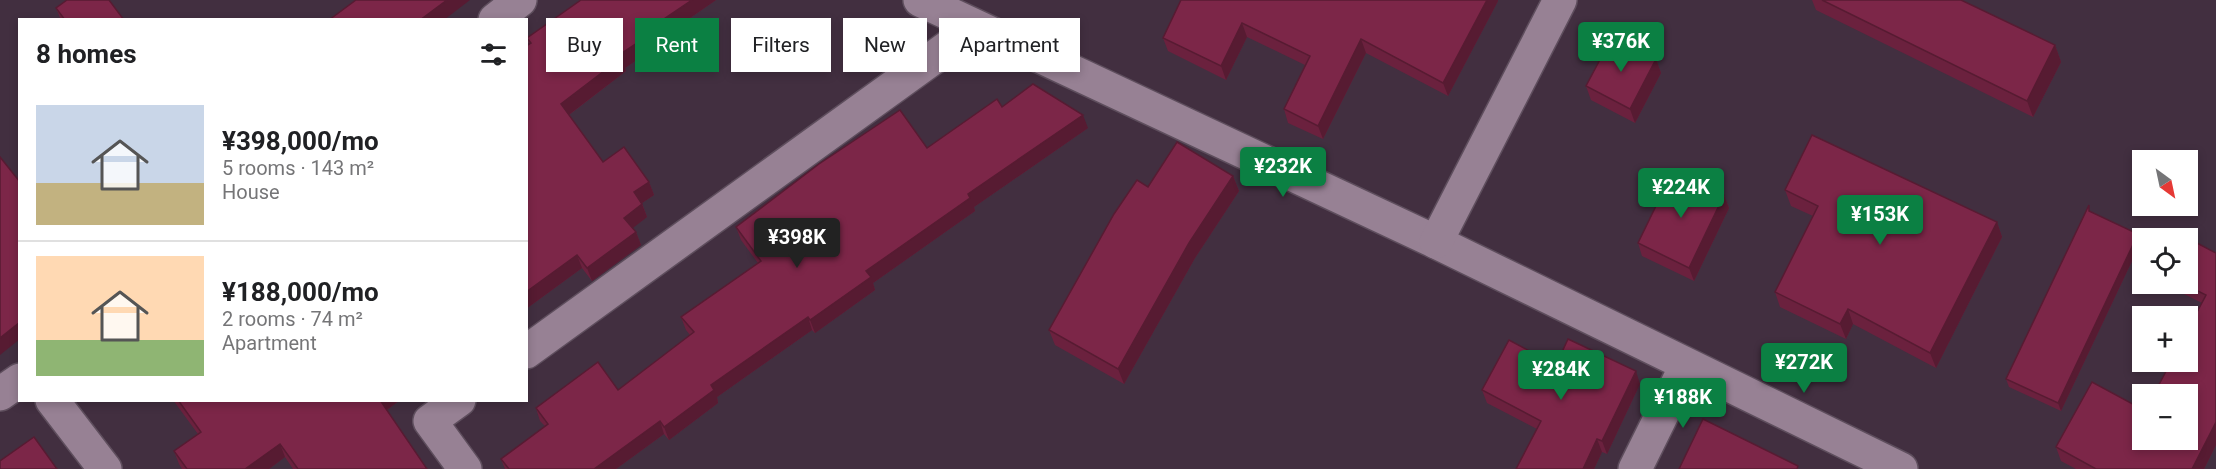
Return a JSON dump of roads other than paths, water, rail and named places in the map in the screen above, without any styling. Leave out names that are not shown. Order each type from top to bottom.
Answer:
[{"type":"street","points":[[498,18],[520,0]]},
{"type":"street","points":[[920,0],[957,18]]},
{"type":"street","points":[[1436,242],[1560,0]]},
{"type":"street","points":[[528,351],[939,54]]},
{"type":"street","points":[[1072,72],[1436,242],[1901,469]]},
{"type":"street","points":[[1635,469],[1686,366]]},
{"type":"street","points":[[0,394],[18,381]]},
{"type":"street","points":[[54,402],[105,469]]},
{"type":"street","points":[[452,402],[422,411],[465,469]]}]
